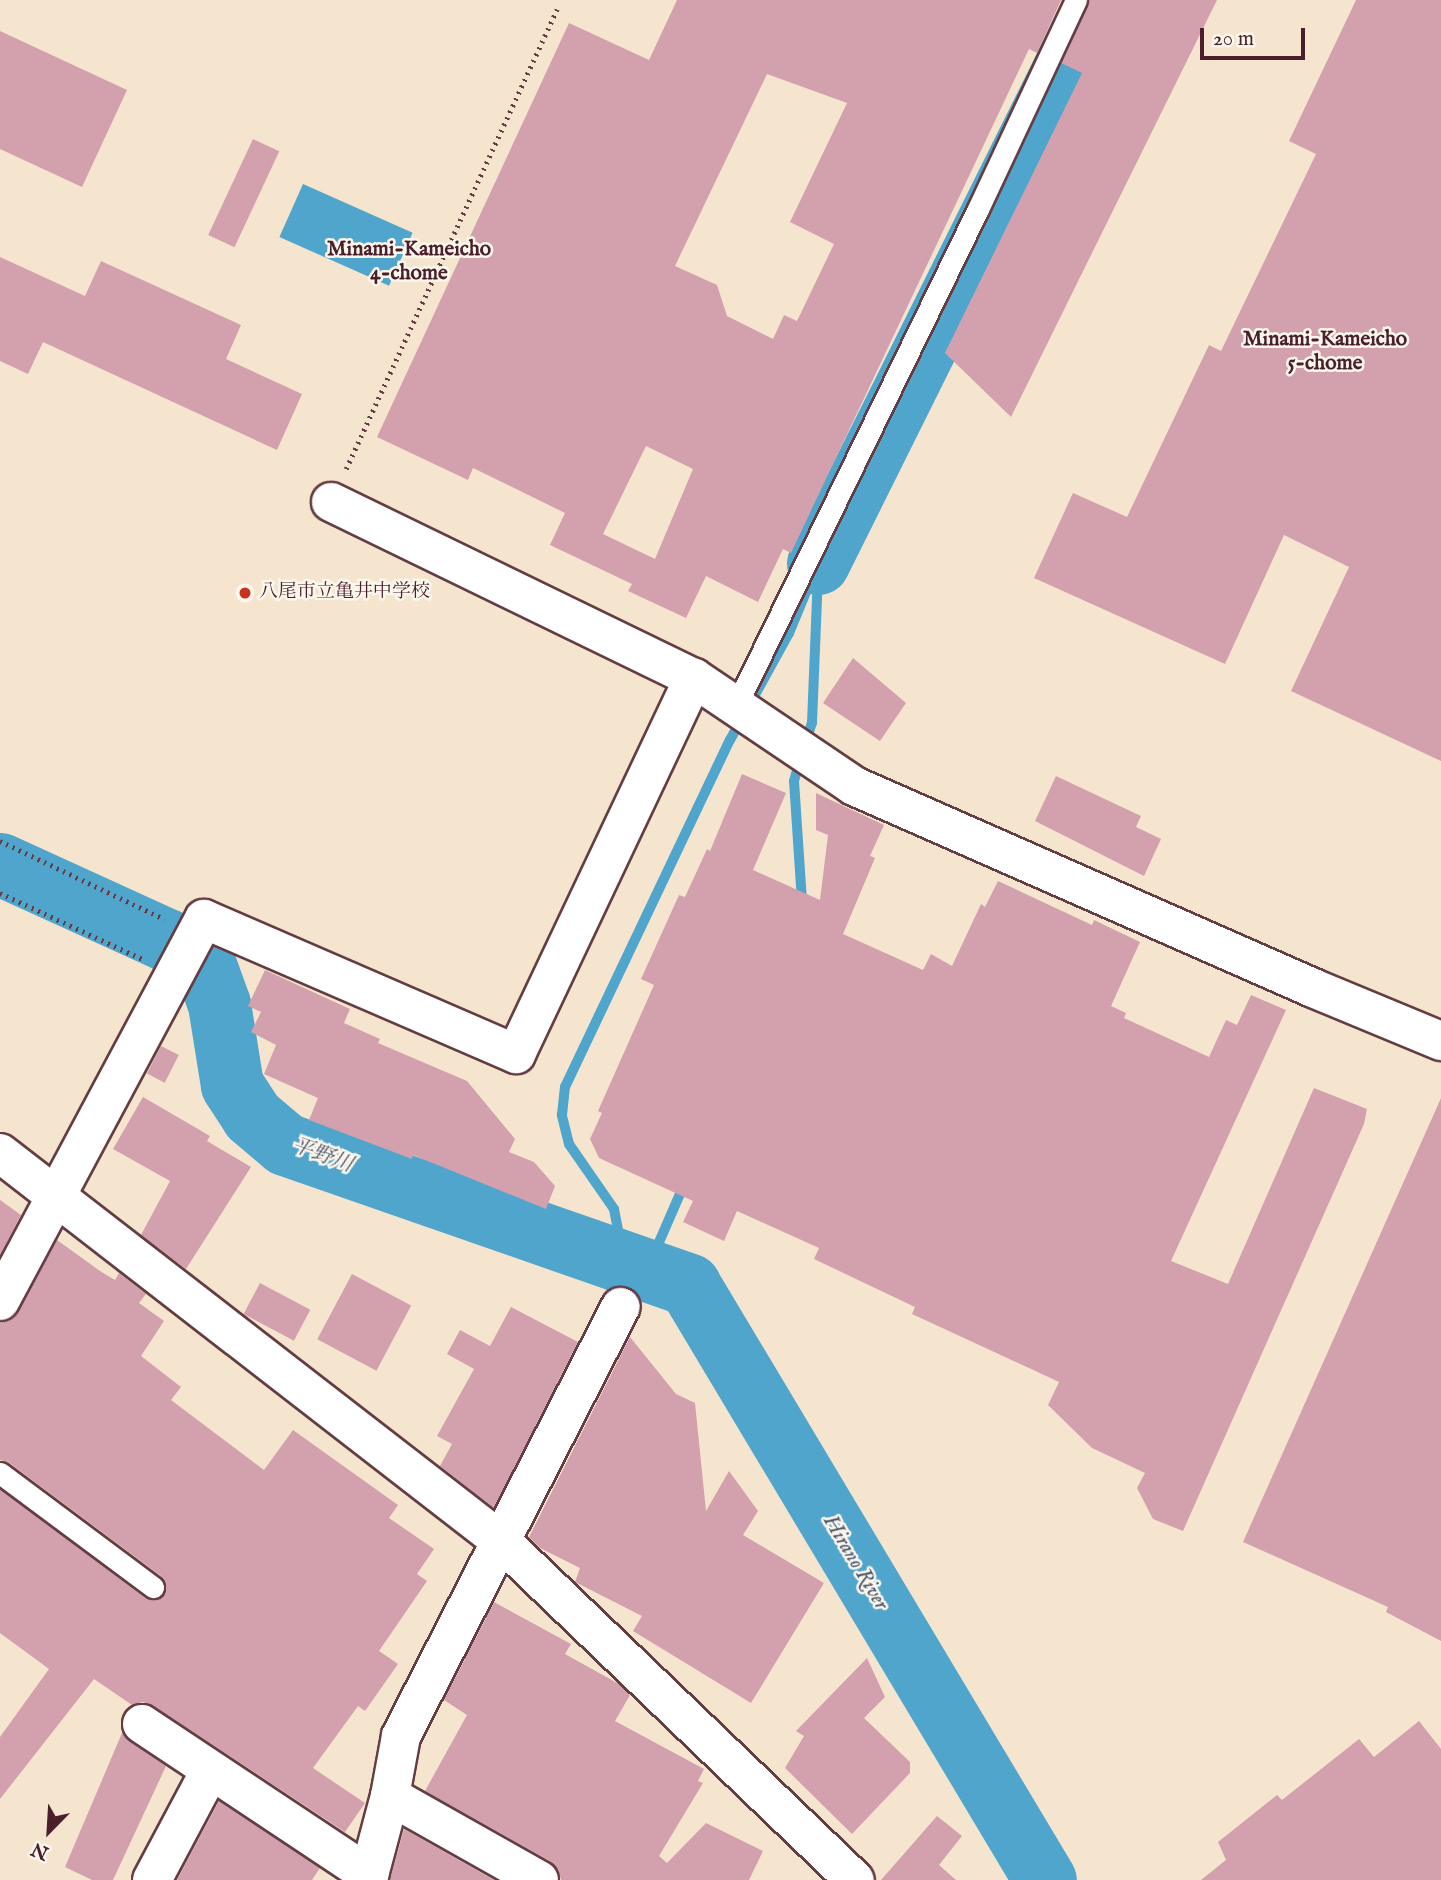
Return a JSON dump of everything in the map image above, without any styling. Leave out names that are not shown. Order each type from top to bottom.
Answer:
[{"type":"street","points":[[331,502],[694,677],[735,708],[854,786],[1312,988],[1441,1041]]},
{"type":"street","points":[[0,1301],[204,919],[516,1054],[694,677]]},
{"type":"street","points":[[0,1153],[501,1541],[855,1880]]},
{"type":"street","points":[[142,1724],[369,1875],[390,1796],[401,1736],[621,1307]]},
{"type":"street","points":[[152,1880],[210,1771]]},
{"type":"street","points":[[390,1796],[539,1880]]},
{"type":"lane","points":[[735,708],[972,221],[1076,0]]},
{"type":"lane","points":[[0,1473],[153,1587]]},
{"type":"path","points":[[331,502],[557,9]]},
{"type":"path","points":[[0,841],[195,934]]},
{"type":"path","points":[[0,893],[152,963],[170,980]]},
{"type":"water","points":[[303,184],[413,233],[389,286],[279,237]]},
{"type":"building","points":[[677,0],[1061,0],[1037,53],[1029,49],[791,553],[783,549],[758,602],[706,576],[686,618],[628,591],[632,584],[550,545],[565,513],[473,468],[468,480],[377,437],[569,23],[649,60]],"holes":[[[767,74],[847,103],[790,222],[834,244],[797,321],[784,315],[773,339],[727,316],[717,285],[675,266]],[[646,446],[693,469],[655,559],[603,534]]]},
{"type":"building","points":[[1089,0],[1217,0],[1011,417],[945,353],[1082,73],[1061,63]]},
{"type":"building","points":[[1356,0],[1441,0],[1441,761],[1291,691],[1349,567],[1284,535],[1225,664],[1034,578],[1073,493],[1127,517],[1209,345],[1221,351],[1316,154],[1289,141]]},
{"type":"building","points":[[0,31],[127,90],[82,187],[0,149]]},
{"type":"building","points":[[253,139],[279,151],[234,247],[208,235]]},
{"type":"building","points":[[0,257],[85,296],[101,261],[241,325],[226,359],[302,394],[277,450],[43,342],[28,374],[0,361]]},
{"type":"building","points":[[853,658],[906,703],[880,741],[823,703]]},
{"type":"building","points":[[742,774],[786,793],[753,870],[820,900],[828,835],[816,830],[816,793],[884,825],[870,856],[875,858],[843,934],[923,970],[931,954],[952,966],[981,904],[985,907],[998,881],[1092,925],[1094,920],[1140,942],[1111,1006],[1126,1013],[1124,1018],[1209,1057],[1226,1020],[1237,1025],[1251,995],[1286,1010],[1171,1261],[1228,1284],[1314,1088],[1367,1109],[1364,1124],[1183,1531],[1153,1519],[1137,1488],[1145,1473],[1092,1448],[1048,1405],[1059,1382],[912,1314],[915,1307],[814,1259],[819,1248],[737,1211],[724,1241],[683,1222],[693,1201],[599,1158],[590,1139],[602,1113],[598,1111],[654,985],[641,979],[679,895],[685,897],[707,849],[710,851]]},
{"type":"building","points":[[1056,776],[1141,816],[1136,827],[1161,839],[1144,876],[1035,821]]},
{"type":"building","points":[[265,970],[350,1009],[344,1023],[380,1039],[378,1043],[467,1081],[515,1139],[509,1152],[534,1162],[555,1186],[546,1209],[413,1155],[412,1159],[309,1120],[318,1098],[264,1074],[276,1045],[251,1032],[261,1012],[248,1006]]},
{"type":"building","points":[[161,1046],[179,1055],[165,1083],[147,1074]]},
{"type":"building","points":[[143,1097],[210,1136],[207,1141],[251,1167],[186,1269],[141,1235],[170,1181],[113,1149]]},
{"type":"building","points":[[1441,1098],[1441,1641],[1386,1612],[1388,1607],[1243,1542]]},
{"type":"building","points":[[0,1200],[21,1215],[0,1255]]},
{"type":"building","points":[[57,1240],[100,1271],[115,1280],[119,1273],[146,1294],[139,1303],[164,1321],[141,1356],[181,1387],[171,1400],[264,1470],[293,1430],[398,1505],[389,1518],[434,1549],[417,1574],[427,1581],[379,1651],[398,1664],[365,1711],[358,1706],[313,1768],[365,1803],[345,1832],[154,1706],[143,1702],[132,1705],[94,1679],[0,1799],[0,1737],[49,1669],[0,1633],[0,1489],[145,1598],[159,1599],[166,1588],[161,1576],[8,1462],[0,1460],[0,1323],[11,1320],[19,1311]]},
{"type":"building","points":[[352,1274],[411,1305],[376,1371],[317,1339]]},
{"type":"building","points":[[260,1283],[310,1310],[294,1341],[244,1314]]},
{"type":"building","points":[[511,1307],[578,1342],[494,1508],[440,1466],[452,1444],[437,1436],[474,1369],[447,1354],[460,1330],[490,1346]]},
{"type":"building","points":[[630,1337],[676,1394],[695,1403],[706,1511],[729,1471],[758,1511],[743,1535],[824,1583],[751,1703],[633,1631],[642,1616],[575,1582],[580,1568],[540,1548],[529,1537]]},
{"type":"building","points":[[494,1602],[571,1644],[565,1654],[619,1684],[630,1695],[615,1721],[704,1769],[698,1781],[703,1783],[659,1856],[667,1863],[706,1823],[763,1851],[749,1880],[561,1880],[558,1870],[550,1861],[425,1791],[467,1715],[444,1700]]},
{"type":"building","points":[[867,1658],[885,1697],[864,1718],[910,1762],[910,1773],[852,1834],[785,1768],[804,1736],[796,1731]]},
{"type":"building","points":[[1419,1721],[1441,1749],[1441,1880],[1201,1880],[1226,1860],[1218,1842],[1277,1795],[1282,1800],[1359,1739],[1374,1757]]},
{"type":"building","points":[[122,1733],[130,1742],[166,1766],[113,1880],[92,1880],[65,1867]]},
{"type":"building","points":[[219,1801],[320,1868],[312,1880],[177,1880]]},
{"type":"building","points":[[937,1816],[962,1836],[939,1865],[956,1880],[881,1880]]},
{"type":"building","points":[[404,1829],[494,1880],[390,1880]]},
{"type":"waterway","points":[[818,563],[1098,0]]},
{"type":"waterway","points":[[624,1261],[614,1209],[569,1144],[562,1115],[565,1087],[730,740],[789,633],[818,563]]},
{"type":"waterway","points":[[805,744],[812,723],[818,572]]},
{"type":"waterway","points":[[800,760],[794,781],[802,903]]},
{"type":"waterway","name":"平野川","points":[[0,864],[167,940],[205,965],[219,1004],[232,1085],[252,1116],[285,1144],[689,1285],[1045,1880]]},
{"type":"waterway","points":[[647,1270],[685,1182]]},
{"type":"place","name":"八尾市立亀井中学校","points":[[245,593]]},
{"type":"district","name":"Minami-Kameicho 4-chome","points":[[409,262]]},
{"type":"district","name":"Minami-Kameicho 5-chome","points":[[1325,352]]},
{"type":"water label","name":"Hirano River","points":[[855,1563]]}]
